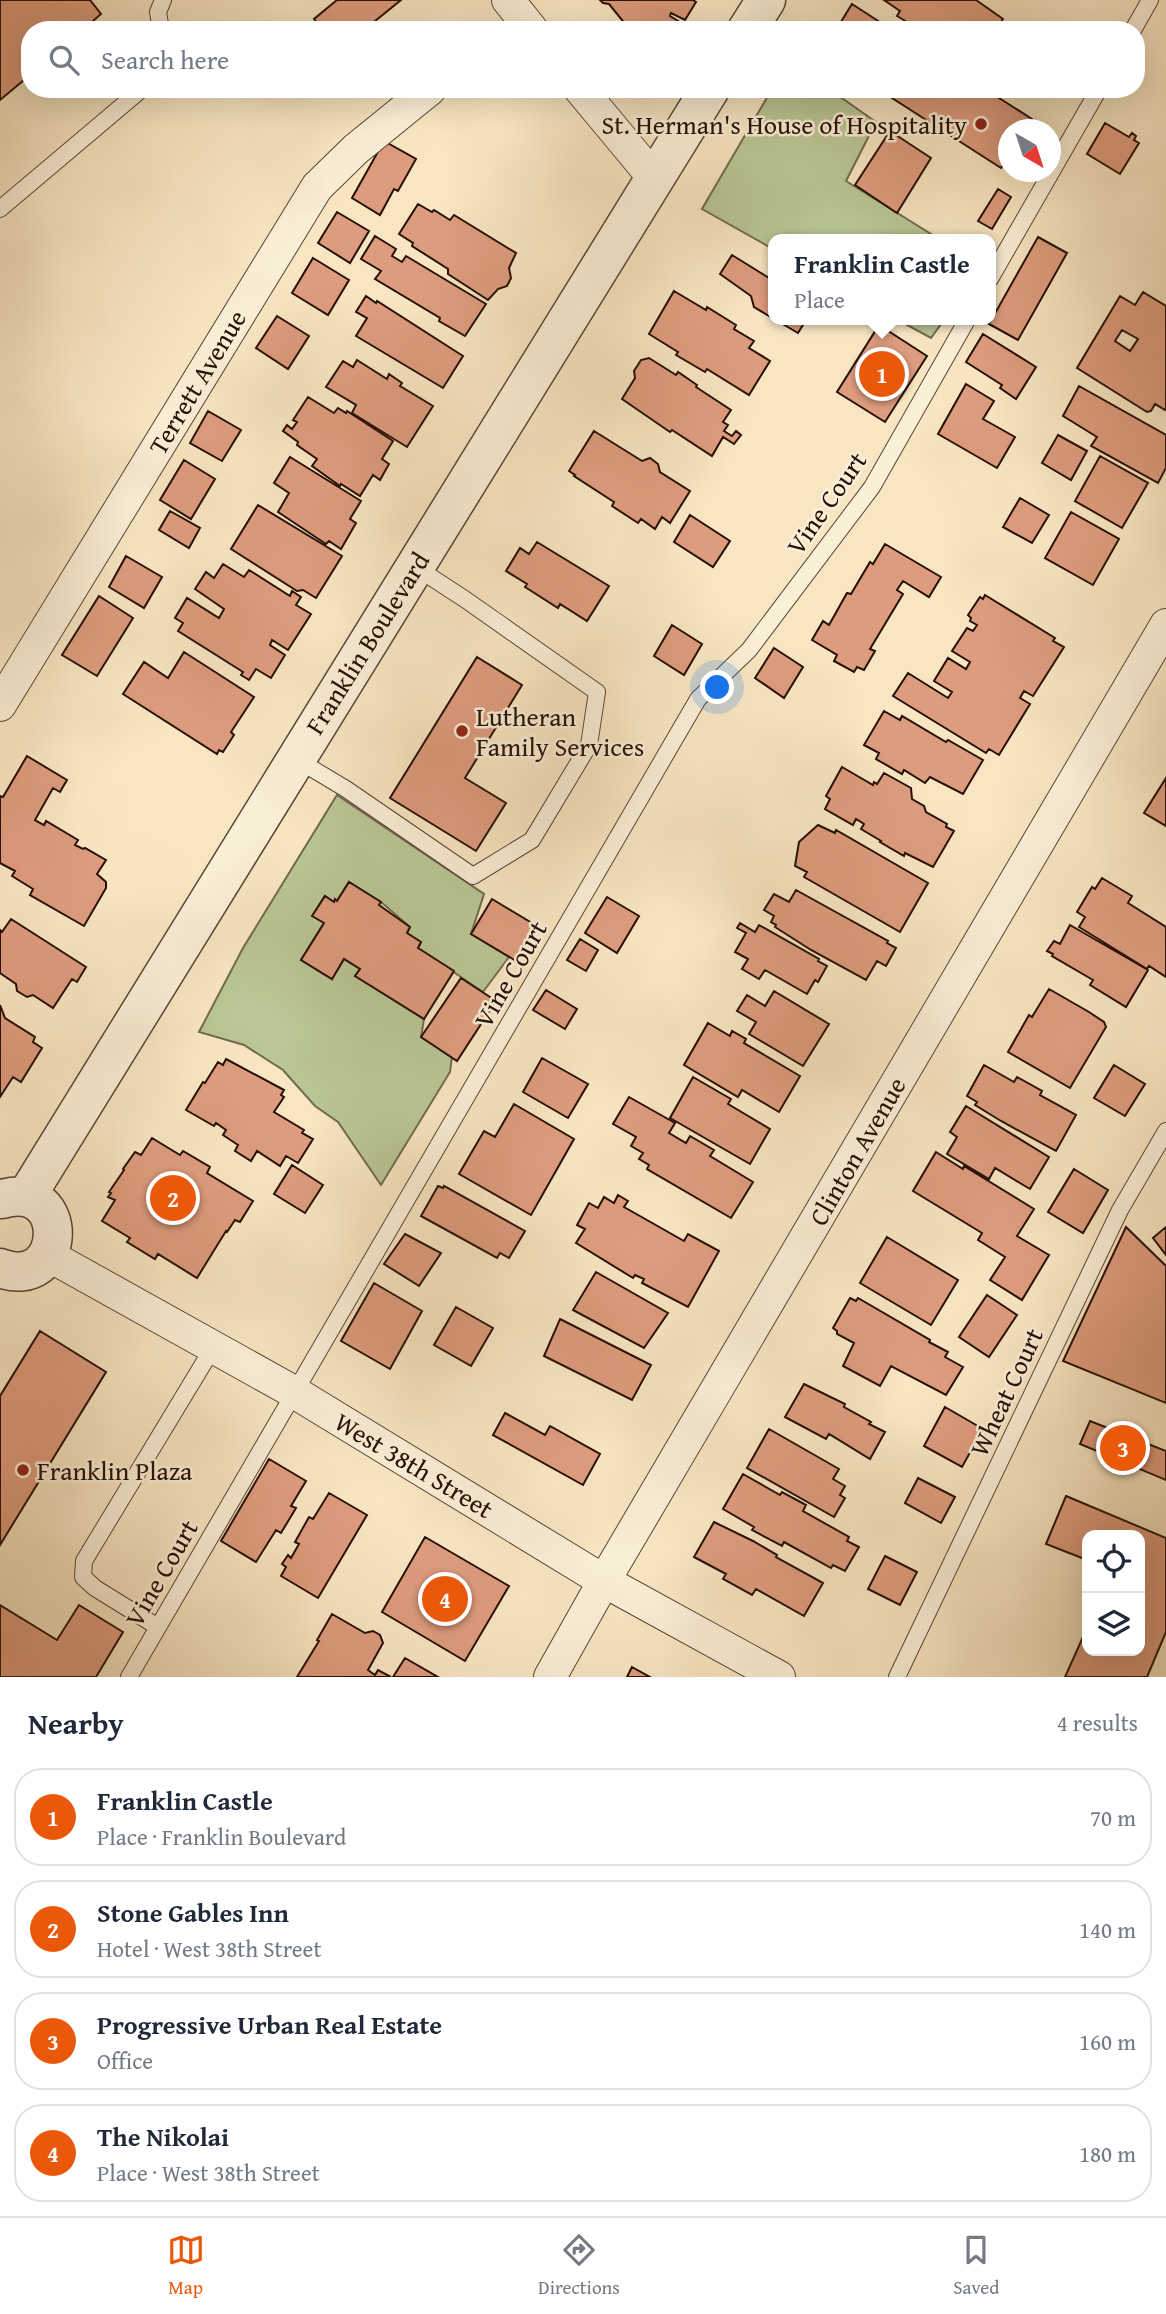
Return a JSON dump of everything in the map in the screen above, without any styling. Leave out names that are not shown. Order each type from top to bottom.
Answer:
[{"type":"street","points":[[752,21],[765,0]]},
{"type":"street","name":"Terrett Avenue","points":[[0,705],[317,187],[356,149],[419,98]]},
{"type":"street","points":[[587,98],[653,178]]},
{"type":"street","name":"Franklin Boulevard","points":[[13,1198],[296,759],[704,98]]},
{"type":"street","name":"Clinton Avenue","points":[[550,1677],[1166,625]]},
{"type":"street","points":[[0,1268],[22,1271],[36,1267],[48,1255],[55,1234],[46,1209],[37,1202],[13,1198]]},
{"type":"street","name":"West 38th Street","points":[[48,1255],[294,1392],[604,1581],[779,1677]]},
{"type":"lane","points":[[160,21],[158,12],[163,0]]},
{"type":"lane","points":[[1138,21],[1150,0]]},
{"type":"lane","points":[[0,209],[131,98]]},
{"type":"lane","points":[[996,269],[1094,98]]},
{"type":"lane","name":"Vine Court","points":[[129,1677],[698,699],[749,650],[872,487],[964,325]]},
{"type":"lane","points":[[296,759],[346,789],[473,876],[532,840],[589,745],[597,692],[414,566]]},
{"type":"lane","name":"Wheat Court","points":[[897,1677],[1120,1210],[1166,1131]]},
{"type":"lane","points":[[158,1627],[95,1588],[83,1577],[84,1561],[214,1346]]},
{"type":"green space","points":[[767,98],[842,98],[876,122],[846,181],[931,234],[768,234],[768,246],[702,209]]},
{"type":"green space","points":[[907,325],[940,325],[931,338]]},
{"type":"green space","points":[[337,795],[484,894],[471,934],[509,957],[483,992],[418,948],[421,942],[407,933],[410,927],[381,902],[349,882],[337,901],[324,897],[313,916],[324,923],[301,960],[332,979],[344,959],[360,969],[355,976],[424,1019],[421,1037],[452,1057],[450,1072],[381,1185],[338,1122],[315,1106],[283,1070],[244,1045],[199,1032],[243,948]]},
{"type":"building","points":[[0,0],[90,0],[101,14],[93,21],[21,21],[21,82],[0,100]]},
{"type":"building","points":[[337,0],[401,0],[375,21],[314,19]]},
{"type":"building","points":[[600,0],[696,2],[685,20],[671,13],[670,16],[678,21],[623,21],[609,4]]},
{"type":"building","points":[[884,0],[976,0],[1003,19],[905,21],[897,16],[900,11]]},
{"type":"building","points":[[852,4],[878,21],[842,21]]},
{"type":"building","name":"St. Herman's House of Hospitality","points":[[892,98],[999,98],[1032,119],[998,119],[998,166]]},
{"type":"building","points":[[1105,123],[1129,137],[1132,133],[1136,136],[1134,140],[1139,143],[1120,174],[1087,154]]},
{"type":"building","points":[[890,131],[931,158],[897,213],[855,185]]},
{"type":"building","points":[[384,141],[416,159],[398,191],[394,189],[380,215],[352,198]]},
{"type":"building","points":[[998,189],[1011,197],[992,229],[978,221]]},
{"type":"building","points":[[418,204],[450,220],[454,215],[516,253],[509,268],[511,278],[507,286],[498,289],[488,300],[448,274],[448,269],[412,246],[413,243],[399,234]]},
{"type":"building","points":[[337,212],[369,231],[350,263],[318,243]]},
{"type":"building","points":[[375,236],[396,249],[392,256],[402,262],[406,256],[486,304],[465,336],[375,279],[381,271],[361,259]]},
{"type":"building","points":[[1038,237],[1067,253],[1018,340],[991,325],[996,325],[996,312]]},
{"type":"building","points":[[732,255],[768,277],[768,315],[754,307],[751,296],[720,274]]},
{"type":"building","points":[[313,258],[349,280],[328,315],[292,293]]},
{"type":"building","points":[[674,291],[736,325],[734,329],[754,341],[749,348],[770,361],[749,395],[707,369],[705,372],[676,355],[678,352],[649,334]]},
{"type":"building","points":[[1143,292],[1166,306],[1165,410],[1155,404],[1151,411],[1147,412],[1077,368],[1120,296],[1135,305]],"holes":[[[1122,330],[1138,339],[1130,351],[1115,341]]]},
{"type":"building","points":[[366,296],[463,356],[443,388],[356,336],[367,318],[356,312]]},
{"type":"building","points":[[277,316],[309,336],[288,369],[256,348]]},
{"type":"building","points":[[784,325],[803,325],[798,333]]},
{"type":"building","points":[[879,325],[927,356],[885,422],[837,392]]},
{"type":"building","points":[[983,334],[1036,367],[1016,399],[1000,388],[1002,385],[966,362]]},
{"type":"building","points":[[649,358],[676,375],[678,372],[731,410],[723,422],[728,425],[724,431],[732,436],[736,431],[741,435],[734,444],[723,437],[712,456],[672,430],[670,432],[622,399],[635,378],[634,371],[641,360]]},
{"type":"building","points":[[357,360],[387,379],[389,374],[402,383],[400,386],[433,406],[407,447],[352,413],[356,405],[326,387],[343,361],[353,367]]},
{"type":"building","points":[[966,384],[994,401],[983,419],[1015,437],[997,468],[938,434]]},
{"type":"building","points":[[1079,386],[1166,435],[1166,468],[1158,483],[1091,446],[1097,437],[1063,416]]},
{"type":"building","points":[[308,397],[334,413],[338,408],[346,413],[347,411],[393,441],[382,459],[389,464],[380,480],[373,475],[360,496],[341,484],[340,486],[312,466],[317,459],[283,431],[287,425],[292,429],[297,422],[293,420]]},
{"type":"building","points":[[208,411],[241,430],[222,461],[190,443]]},
{"type":"building","points":[[594,431],[642,461],[650,458],[658,464],[660,472],[690,491],[670,523],[662,517],[655,529],[641,519],[638,523],[612,506],[614,502],[569,471]]},
{"type":"building","points":[[1058,435],[1087,451],[1071,480],[1042,463]]},
{"type":"building","points":[[1100,456],[1148,483],[1122,528],[1075,501]]},
{"type":"building","points":[[290,457],[361,501],[350,519],[356,523],[341,549],[329,541],[326,544],[278,512],[289,493],[274,483]]},
{"type":"building","points":[[184,460],[215,479],[191,519],[160,500]]},
{"type":"building","points":[[1020,498],[1049,515],[1032,543],[1003,527]]},
{"type":"building","points":[[258,505],[342,556],[316,598],[303,590],[297,591],[231,549]]},
{"type":"building","points":[[170,511],[200,528],[189,548],[159,530]]},
{"type":"building","points":[[1071,512],[1119,539],[1093,585],[1045,558]]},
{"type":"building","points":[[690,515],[730,541],[713,567],[674,542]]},
{"type":"building","points":[[537,542],[609,586],[587,621],[560,604],[558,608],[506,571],[520,548],[529,554]]},
{"type":"building","points":[[885,544],[941,577],[929,597],[903,581],[897,590],[903,594],[870,649],[875,651],[864,670],[857,667],[854,672],[834,661],[837,655],[812,640],[823,621],[829,625],[847,593],[851,594],[870,562],[873,564]]},
{"type":"building","points":[[126,556],[162,577],[144,608],[109,587]]},
{"type":"building","points":[[223,564],[244,577],[249,570],[290,596],[292,591],[301,597],[296,605],[311,614],[288,650],[272,640],[270,645],[285,655],[271,678],[256,669],[249,680],[241,675],[243,672],[178,631],[183,623],[175,618],[187,598],[219,618],[224,609],[195,589],[206,572],[214,578]]},
{"type":"building","points":[[985,595],[1055,638],[1053,641],[1064,647],[1033,696],[1024,691],[1020,698],[1030,704],[999,755],[989,749],[986,753],[893,696],[908,673],[948,698],[952,692],[934,681],[948,658],[966,669],[970,662],[952,651],[967,628],[973,631],[977,625],[970,621],[968,615],[980,597],[983,599]]},
{"type":"building","points":[[99,596],[133,618],[97,676],[62,655]]},
{"type":"building","points":[[672,625],[702,644],[684,675],[654,656]]},
{"type":"building","points":[[774,648],[803,667],[784,698],[755,678]]},
{"type":"building","points":[[184,652],[254,697],[231,732],[234,735],[223,752],[219,750],[217,754],[123,694],[144,662],[168,678]]},
{"type":"building","name":"Lutheran Family Services","points":[[477,657],[522,685],[465,778],[506,803],[476,851],[390,798]]},
{"type":"building","points":[[884,711],[900,720],[902,716],[983,760],[963,794],[930,777],[925,783],[904,770],[902,774],[876,759],[879,753],[864,745]]},
{"type":"building","points":[[27,756],[67,780],[60,792],[53,788],[35,820],[44,825],[46,821],[78,840],[75,845],[106,860],[97,874],[106,882],[106,888],[84,926],[30,895],[33,889],[12,876],[15,871],[0,863],[0,796],[3,797]]},
{"type":"building","points":[[842,767],[873,785],[874,782],[877,784],[884,773],[911,788],[912,799],[954,831],[933,867],[905,853],[904,856],[880,842],[861,829],[864,824],[856,819],[853,825],[825,809],[830,799],[826,796]]},
{"type":"building","points":[[1166,778],[1166,826],[1144,813]]},
{"type":"building","points":[[818,825],[835,833],[836,830],[928,883],[900,932],[804,877],[807,872],[795,866],[799,842]]},
{"type":"building","points":[[1102,878],[1132,896],[1128,903],[1166,927],[1166,977],[1149,966],[1147,969],[1079,927],[1085,917],[1077,912],[1092,887],[1095,889]]},
{"type":"building","points":[[349,882],[381,902],[379,905],[410,927],[407,933],[421,942],[418,948],[454,971],[424,1019],[355,976],[360,969],[344,959],[332,979],[301,960],[324,923],[312,916],[325,896],[337,901]]},
{"type":"building","points":[[796,890],[888,941],[887,943],[896,948],[886,966],[877,961],[866,980],[775,927],[771,922],[774,916],[764,910],[774,894],[789,902]]},
{"type":"building","points":[[607,897],[639,916],[617,953],[585,933]]},
{"type":"building","points":[[492,899],[537,926],[516,961],[471,934]]},
{"type":"building","points":[[11,919],[86,967],[77,982],[72,979],[53,1008],[33,995],[27,997],[17,991],[16,984],[0,973],[0,930],[2,932]]},
{"type":"building","points":[[740,923],[755,932],[759,925],[819,959],[818,961],[827,966],[818,982],[815,980],[807,994],[765,970],[759,979],[742,969],[748,959],[735,952],[746,933],[737,928]]},
{"type":"building","points":[[1070,925],[1148,970],[1126,1007],[1090,985],[1093,980],[1047,951],[1054,941],[1060,944]]},
{"type":"building","points":[[580,939],[598,950],[586,971],[567,960]]},
{"type":"building","points":[[461,978],[496,1001],[457,1061],[421,1037]]},
{"type":"building","points":[[1049,989],[1104,1022],[1106,1027],[1070,1088],[1008,1052],[1029,1015],[1032,1017]]},
{"type":"building","points":[[546,990],[577,1009],[565,1029],[533,1010]]},
{"type":"building","points":[[774,991],[829,1024],[803,1066],[749,1034],[756,1022],[737,1011],[747,995],[765,1006]]},
{"type":"building","points":[[0,1005],[5,1018],[35,1037],[33,1042],[42,1048],[21,1082],[13,1077],[0,1097]]},
{"type":"building","points":[[708,1023],[730,1036],[732,1031],[746,1039],[744,1043],[800,1076],[779,1112],[742,1090],[738,1097],[684,1065]]},
{"type":"building","points":[[542,1058],[588,1084],[568,1118],[523,1092]]},
{"type":"building","points":[[226,1059],[284,1090],[281,1095],[284,1097],[274,1112],[304,1130],[302,1133],[313,1139],[298,1163],[286,1156],[280,1166],[257,1151],[251,1161],[235,1151],[238,1145],[223,1135],[226,1130],[186,1110],[218,1062],[223,1065]]},
{"type":"building","points":[[984,1065],[1014,1082],[1017,1077],[1042,1091],[1040,1095],[1076,1115],[1056,1151],[975,1105],[977,1102],[967,1096]]},
{"type":"building","points":[[1114,1065],[1145,1084],[1125,1116],[1094,1098]]},
{"type":"building","points":[[693,1077],[731,1099],[728,1104],[770,1129],[750,1164],[670,1118]]},
{"type":"building","points":[[629,1097],[675,1123],[669,1133],[686,1143],[690,1136],[714,1150],[710,1156],[753,1182],[731,1218],[647,1169],[649,1165],[639,1159],[643,1153],[631,1146],[636,1137],[613,1124]]},
{"type":"building","points":[[514,1104],[574,1139],[531,1215],[459,1174],[484,1131],[495,1137]]},
{"type":"building","points":[[966,1106],[1049,1157],[1030,1189],[995,1168],[989,1179],[947,1154],[957,1137],[950,1132]]},
{"type":"building","points":[[152,1138],[180,1155],[183,1151],[210,1167],[207,1173],[253,1201],[240,1222],[235,1220],[226,1231],[197,1278],[158,1254],[155,1259],[127,1242],[130,1238],[102,1221],[115,1200],[108,1197],[111,1193],[109,1192],[135,1152],[141,1155]]},
{"type":"building","points":[[936,1152],[1034,1209],[1017,1236],[1049,1255],[1022,1300],[990,1280],[1005,1257],[978,1240],[982,1233],[913,1191]]},
{"type":"building","points":[[292,1165],[323,1185],[305,1213],[274,1194]]},
{"type":"building","points":[[1074,1169],[1108,1190],[1083,1233],[1048,1212]]},
{"type":"building","points":[[438,1186],[444,1186],[525,1231],[509,1258],[500,1253],[497,1258],[421,1216]]},
{"type":"building","points":[[618,1195],[628,1201],[624,1207],[684,1241],[688,1234],[719,1251],[688,1307],[642,1283],[644,1279],[635,1275],[633,1278],[576,1243],[585,1229],[577,1225],[589,1203],[598,1208],[604,1197],[614,1203]]},
{"type":"building","points":[[1126,1227],[1166,1266],[1166,1403],[1063,1361]]},
{"type":"building","points":[[1166,1227],[1166,1255],[1153,1238]]},
{"type":"building","points":[[405,1234],[441,1253],[419,1286],[384,1264]]},
{"type":"building","points":[[887,1237],[958,1280],[931,1325],[860,1283]]},
{"type":"building","points":[[596,1272],[668,1313],[644,1348],[573,1310]]},
{"type":"building","points":[[374,1283],[422,1311],[390,1369],[341,1341]]},
{"type":"building","points":[[987,1295],[1017,1315],[989,1357],[959,1337]]},
{"type":"building","points":[[850,1298],[856,1301],[858,1298],[930,1340],[929,1342],[948,1352],[945,1357],[963,1367],[946,1395],[891,1366],[880,1386],[843,1366],[854,1343],[837,1334],[833,1328]]},
{"type":"building","points":[[456,1307],[493,1328],[471,1366],[434,1345]]},
{"type":"building","points":[[560,1319],[651,1365],[632,1400],[544,1356]]},
{"type":"building","name":"Franklin Plaza","points":[[40,1331],[106,1372],[0,1545],[0,1396]]},
{"type":"building","points":[[804,1384],[845,1404],[844,1407],[885,1432],[870,1459],[829,1434],[826,1439],[785,1417]]},
{"type":"building","points":[[945,1407],[983,1429],[962,1467],[924,1446]]},
{"type":"building","points":[[505,1413],[545,1435],[550,1426],[600,1454],[583,1485],[493,1435]]},
{"type":"building","points":[[1090,1421],[1166,1451],[1166,1480],[1080,1444]]},
{"type":"building","points":[[769,1429],[839,1469],[833,1479],[845,1486],[840,1495],[845,1498],[834,1517],[747,1468]]},
{"type":"building","points":[[269,1459],[306,1481],[291,1506],[296,1508],[281,1533],[276,1530],[256,1562],[221,1541]]},
{"type":"building","points":[[743,1474],[780,1495],[782,1492],[806,1505],[803,1511],[849,1537],[847,1541],[859,1547],[845,1571],[833,1565],[831,1568],[784,1542],[782,1546],[752,1530],[754,1527],[723,1509]]},
{"type":"building","points":[[918,1478],[955,1497],[941,1523],[905,1503]]},
{"type":"building","points":[[329,1493],[367,1515],[318,1598],[281,1576],[286,1567],[282,1564],[288,1555],[291,1558],[299,1544],[295,1542],[309,1517],[313,1519]]},
{"type":"building","points":[[1066,1496],[1166,1538],[1166,1632],[1147,1677],[1065,1677],[1082,1639],[1082,1656],[1145,1656],[1145,1530],[1082,1530],[1082,1558],[1046,1544]]},
{"type":"building","points":[[714,1522],[753,1541],[823,1583],[804,1616],[756,1589],[752,1595],[723,1579],[726,1574],[694,1557]]},
{"type":"building","points":[[425,1537],[509,1586],[465,1661],[382,1612]]},
{"type":"building","points":[[885,1556],[917,1572],[900,1605],[868,1589]]},
{"type":"building","points":[[0,1605],[57,1640],[79,1605],[123,1632],[96,1677],[0,1677]]},
{"type":"building","points":[[332,1614],[365,1633],[373,1631],[380,1635],[383,1643],[368,1670],[375,1675],[378,1670],[391,1677],[297,1677]]},
{"type":"building","points":[[405,1658],[438,1677],[393,1677]]},
{"type":"building","points":[[632,1667],[650,1677],[627,1677]]},
{"type":"place","name":"St. Herman's House of Hospitality","points":[[981,124]]},
{"type":"place","name":"Franklin Castle","points":[[882,374]]},
{"type":"place","name":"Lutheran Family Services","points":[[462,731]]},
{"type":"place","name":"Stone Gables Inn","points":[[173,1198]]},
{"type":"place","name":"Progressive Urban Real Estate","points":[[1123,1448]]},
{"type":"place","name":"Franklin Plaza","points":[[23,1470]]},
{"type":"place","name":"The Nikolai","points":[[445,1599]]}]
